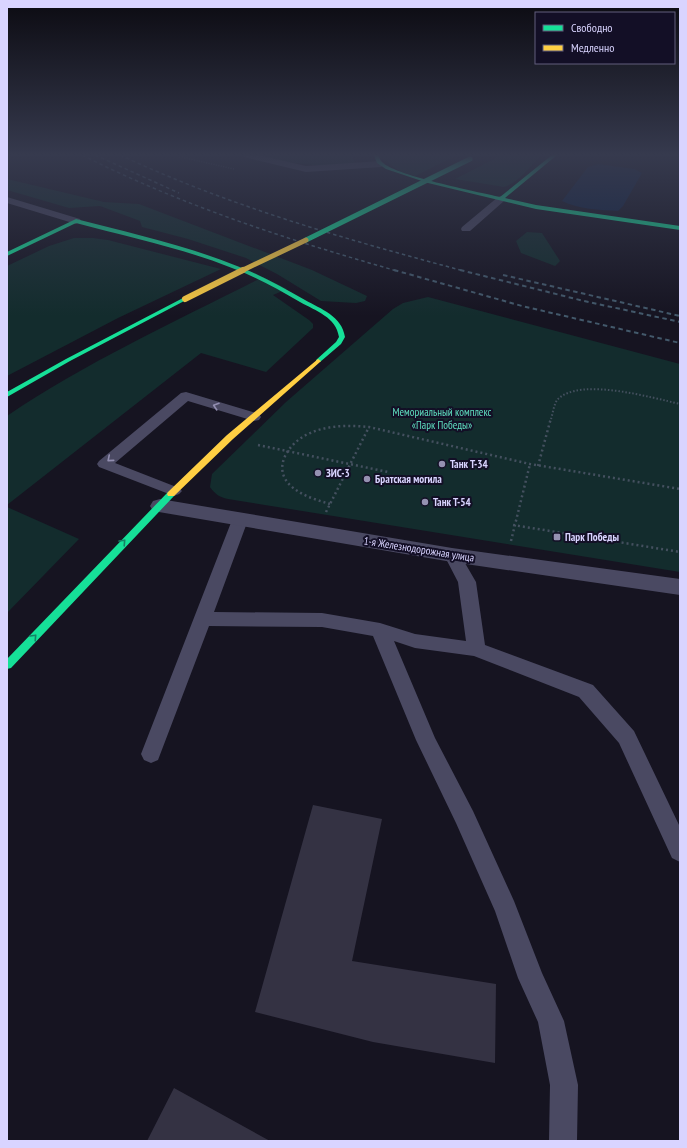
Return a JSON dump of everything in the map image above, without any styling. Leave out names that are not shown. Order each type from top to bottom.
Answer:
[{"type":"street","points":[[7,395],[74,356],[369,209]]},
{"type":"street","points":[[549,209],[680,228]]},
{"type":"street","points":[[7,254],[76,221],[212,261],[254,275],[317,310],[342,328],[344,335],[339,343],[254,417],[174,491],[7,665]]},
{"type":"street","name":"1-я Железнодорожная улица","points":[[160,506],[452,555],[680,587]]},
{"type":"lane","points":[[35,209],[76,221]]},
{"type":"lane","points":[[466,229],[490,209]]},
{"type":"lane","points":[[174,491],[104,464],[186,396],[254,417]]},
{"type":"lane","points":[[151,754],[240,520]]},
{"type":"lane","points":[[452,555],[467,582],[476,649]]},
{"type":"lane","points":[[203,619],[322,620],[380,630],[415,641],[476,649],[586,691],[628,737],[680,851]]},
{"type":"lane","points":[[380,630],[426,740],[465,818],[503,902],[531,978],[551,1021],[564,1085],[562,1141]]},
{"type":"path","points":[[538,466],[557,399],[568,392],[583,389],[604,390],[680,404]]},
{"type":"path","points":[[330,504],[307,496],[290,485],[283,471],[282,464],[288,451],[304,436],[321,429],[347,425],[369,427],[538,466],[680,489]]},
{"type":"path","points":[[316,532],[369,427]]},
{"type":"path","points":[[254,444],[388,472]]},
{"type":"path","points":[[507,563],[513,525],[530,464]]},
{"type":"path","points":[[513,525],[680,552]]},
{"type":"green space","points":[[107,209],[151,209],[312,270],[367,296],[365,301],[356,303],[321,301],[277,274],[246,258],[188,239],[142,227],[140,221]]},
{"type":"green space","points":[[527,232],[542,233],[560,261],[555,266],[521,253],[516,241]]},
{"type":"green space","points":[[74,238],[108,240],[221,269],[118,318],[7,376],[7,266],[49,246]]},
{"type":"green space","points":[[263,277],[287,289],[273,295],[313,324],[313,328],[266,372],[201,353],[7,505],[7,416],[69,377],[101,359]]},
{"type":"green space","name":"Мемориальный комплекс «Парк Победы»","points":[[428,297],[680,364],[680,572],[228,499],[214,492],[210,487],[212,474],[286,402],[393,309],[403,303]]},
{"type":"green space","points":[[7,507],[79,539],[7,613]]},
{"type":"water","points":[[588,209],[620,209],[618,211]]},
{"type":"building","points":[[313,805],[382,819],[352,961],[496,984],[495,1063],[373,1042],[255,1012]]},
{"type":"building","points":[[174,1088],[270,1141],[147,1141]]},
{"type":"railway","points":[[205,209],[316,247],[397,271]]},
{"type":"railway","points":[[254,209],[333,234],[464,271]]},
{"type":"railway","points":[[394,270],[522,306],[680,343]]},
{"type":"railway","points":[[460,270],[464,271]]},
{"type":"railway","points":[[464,271],[584,301],[680,322]]},
{"type":"railway","points":[[503,275],[680,316]]},
{"type":"traffic: fast","points":[[306,240],[370,209]]},
{"type":"traffic: fast","points":[[547,209],[680,228]]},
{"type":"traffic: fast","points":[[7,254],[76,221],[168,245],[213,259],[268,282],[328,315],[334,320],[341,330],[342,337],[339,343],[318,361]]},
{"type":"traffic: fast","points":[[7,395],[68,360],[185,299]]},
{"type":"traffic: fast","points":[[7,665],[171,494]]},
{"type":"traffic: slow","points":[[185,299],[306,240]]},
{"type":"traffic: slow","points":[[171,494],[230,437],[318,361]]},
{"type":"place","name":"Танк Т-34","points":[[442,464]]},
{"type":"place","name":"ЗИС-3","points":[[318,473]]},
{"type":"place","name":"Братская могила","points":[[367,479]]},
{"type":"place","name":"Танк Т-54","points":[[425,502]]},
{"type":"place","name":"Парк Победы","points":[[557,537]]}]
